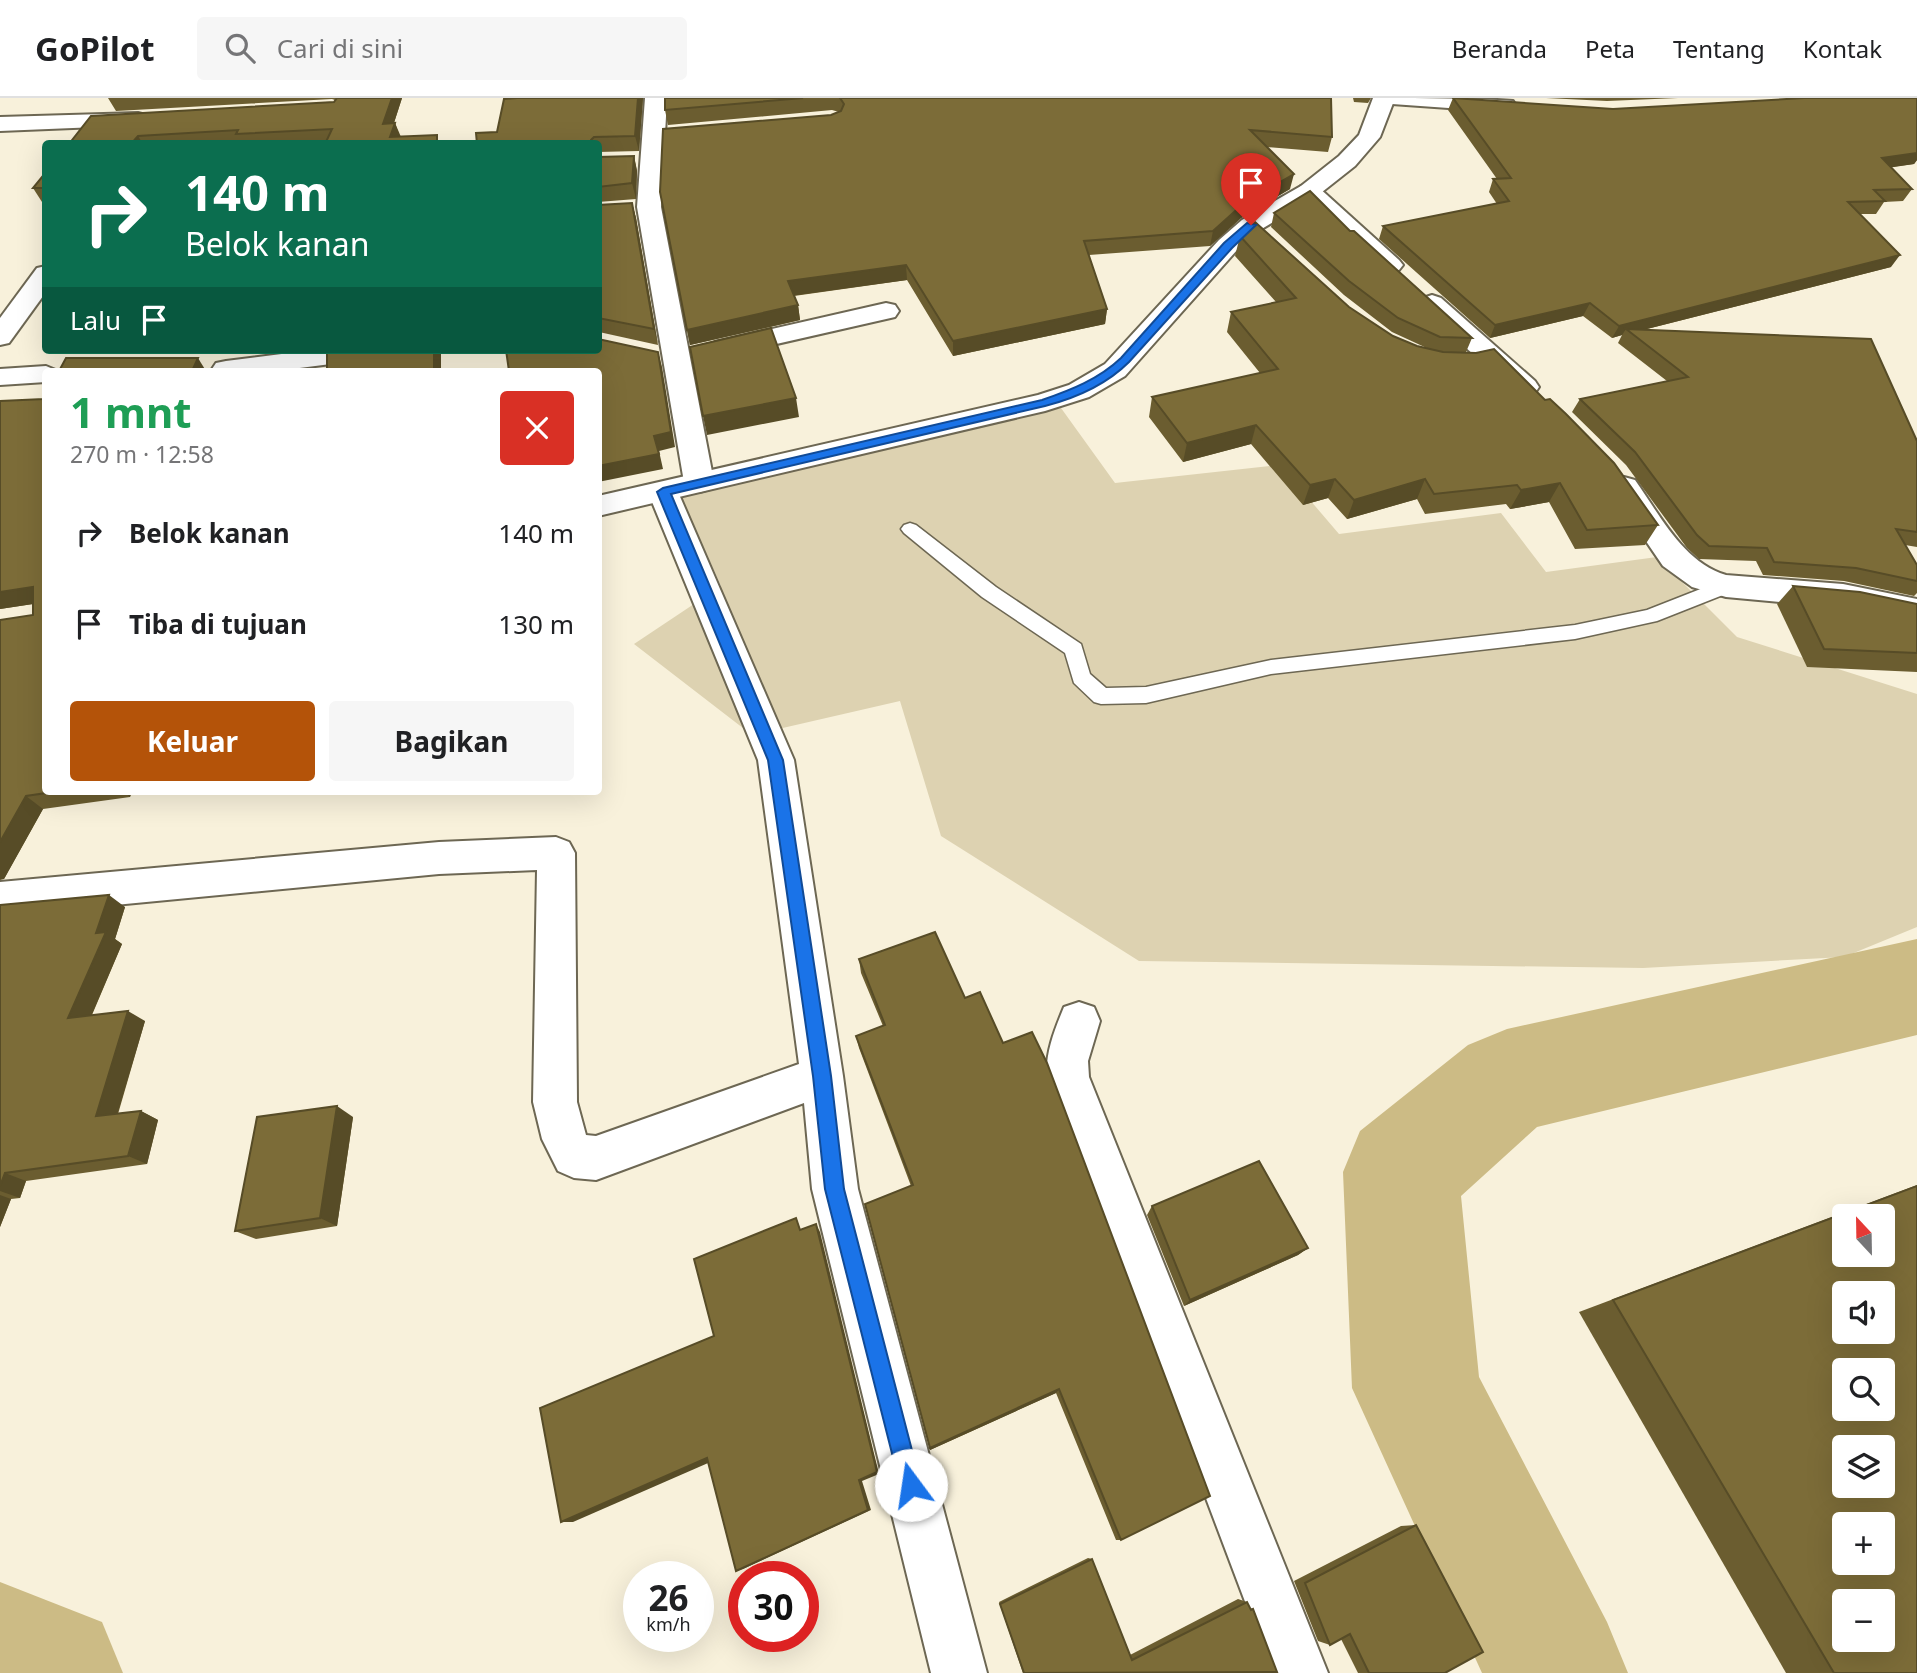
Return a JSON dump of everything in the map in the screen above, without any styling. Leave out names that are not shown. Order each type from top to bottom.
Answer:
[{"type":"street","points":[[656,98],[653,149],[636,208],[665,356],[681,487],[776,760],[822,1076],[835,1189],[959,1673]]},
{"type":"street","points":[[602,505],[1045,402],[1079,391],[1122,363],[1228,246],[1260,234],[1347,162],[1368,136],[1384,98]]},
{"type":"street","points":[[1392,98],[1529,108]]},
{"type":"street","points":[[3,115],[156,119]]},
{"type":"street","points":[[625,162],[682,134]]},
{"type":"street","points":[[1309,191],[1549,409]]},
{"type":"street","points":[[0,337],[42,279]]},
{"type":"street","points":[[665,356],[886,311]]},
{"type":"street","points":[[241,368],[348,354]]},
{"type":"street","points":[[196,365],[220,368]]},
{"type":"street","points":[[0,377],[42,374]]},
{"type":"street","points":[[1605,464],[1674,558],[1691,573],[1726,586],[1843,596],[1917,611]]},
{"type":"street","points":[[0,898],[439,858],[556,853],[555,1102],[564,1139],[574,1156],[596,1158],[822,1076]]},
{"type":"street","points":[[1079,1021],[1067,1061],[1068,1077],[1300,1673]]},
{"type":"lane","points":[[910,529],[989,592],[1074,649],[1081,678],[1101,696],[1146,695],[1271,667],[1575,632],[1650,616],[1726,586]]},
{"type":"shaded area","points":[[1061,408],[1115,483],[1280,465],[1339,534],[1501,513],[1546,572],[1657,557],[1737,637],[1917,694],[1917,927],[1844,957],[1643,968],[1139,961],[941,836],[900,701],[752,735],[634,644],[721,586],[678,491]]},
{"type":"building","points":[[337,98],[392,98],[383,124],[395,123],[390,137],[437,135],[437,140],[327,140],[332,129],[236,134],[238,130],[138,136],[134,140],[72,140],[91,116],[334,102]]},
{"type":"building","points":[[638,98],[635,136],[594,137],[591,140],[477,140],[476,133],[497,132],[504,99]]},
{"type":"building","points":[[665,98],[803,98],[665,110]]},
{"type":"building","points":[[840,98],[1331,98],[1332,137],[1250,130],[1294,174],[1244,203],[1213,231],[1084,241],[1107,309],[953,341],[906,265],[788,281],[798,305],[687,330],[660,192],[663,129],[831,115],[841,111],[844,104]]},
{"type":"building","points":[[1453,98],[1613,109],[1804,98],[1917,98],[1917,153],[1882,158],[1912,189],[1874,190],[1885,201],[1848,202],[1900,255],[1619,326],[1590,303],[1495,325],[1383,226],[1509,201],[1493,179],[1511,178]]},
{"type":"building","points":[[634,156],[632,183],[602,187],[602,157]]},
{"type":"building","points":[[42,177],[42,188],[33,188]]},
{"type":"building","points":[[1310,191],[1350,231],[1354,231],[1472,338],[1440,337],[1398,318],[1349,281],[1274,213]]},
{"type":"building","points":[[632,203],[654,329],[602,319],[602,205]]},
{"type":"building","points":[[1255,222],[1349,307],[1393,336],[1417,346],[1443,352],[1476,353],[1494,349],[1545,400],[1550,399],[1566,414],[1614,463],[1658,525],[1587,530],[1560,483],[1521,490],[1517,485],[1434,494],[1425,479],[1354,500],[1335,479],[1310,485],[1256,425],[1187,443],[1152,397],[1278,369],[1231,312],[1296,298],[1240,236]]},
{"type":"building","points":[[771,328],[796,398],[703,416],[690,347]]},
{"type":"building","points":[[1626,329],[1871,339],[1917,441],[1917,532],[1896,529],[1917,565],[1917,581],[1856,568],[1774,562],[1767,548],[1709,546],[1697,535],[1635,452],[1580,399],[1688,377]]},
{"type":"building","points":[[602,340],[658,352],[671,432],[654,436],[659,454],[602,465],[602,368],[509,368],[507,354],[602,354]]},
{"type":"building","points":[[327,354],[434,354],[434,368],[327,368]]},
{"type":"building","points":[[66,358],[198,358],[193,368],[61,368]]},
{"type":"building","points":[[42,399],[42,794],[26,796],[0,842],[0,620],[33,615],[33,587],[0,592],[0,401]]},
{"type":"building","points":[[1793,586],[1860,592],[1917,604],[1917,653],[1824,649]]},
{"type":"building","points":[[109,895],[96,933],[106,932],[68,1018],[128,1011],[96,1116],[141,1111],[128,1156],[5,1173],[0,1186],[0,905]]},
{"type":"building","points":[[935,932],[965,998],[980,992],[1003,1043],[1032,1032],[1047,1063],[1210,1496],[1121,1540],[1059,1389],[930,1448],[865,1204],[913,1185],[856,1036],[885,1025],[859,959]]},
{"type":"building","points":[[337,1106],[320,1218],[235,1231],[257,1117]]},
{"type":"building","points":[[1259,1161],[1308,1248],[1190,1300],[1152,1206]]},
{"type":"building","points":[[1917,1186],[1917,1673],[1834,1673],[1613,1300],[1832,1218],[1832,1267],[1895,1267],[1895,1204],[1869,1204]]},
{"type":"building","points":[[796,1218],[800,1230],[816,1224],[877,1472],[859,1480],[868,1510],[758,1561],[733,1561],[707,1458],[561,1522],[540,1408],[714,1336],[694,1259]]},
{"type":"building","points":[[1416,1525],[1483,1652],[1445,1673],[1369,1673],[1350,1634],[1330,1645],[1305,1583]]},
{"type":"building","points":[[1092,1559],[1132,1660],[1247,1602],[1251,1610],[1253,1609],[1277,1672],[1024,1673],[1000,1604]]},
{"type":"waterway","points":[[1556,1673],[1416,1388],[1401,1172],[1507,1082],[1917,987]]},
{"type":"waterway","points":[[0,1653],[51,1673]]},
{"type":"route","points":[[911,1485],[835,1189],[822,1076],[776,760],[663,492],[1045,402],[1079,391],[1115,370],[1228,246],[1251,225]]}]
